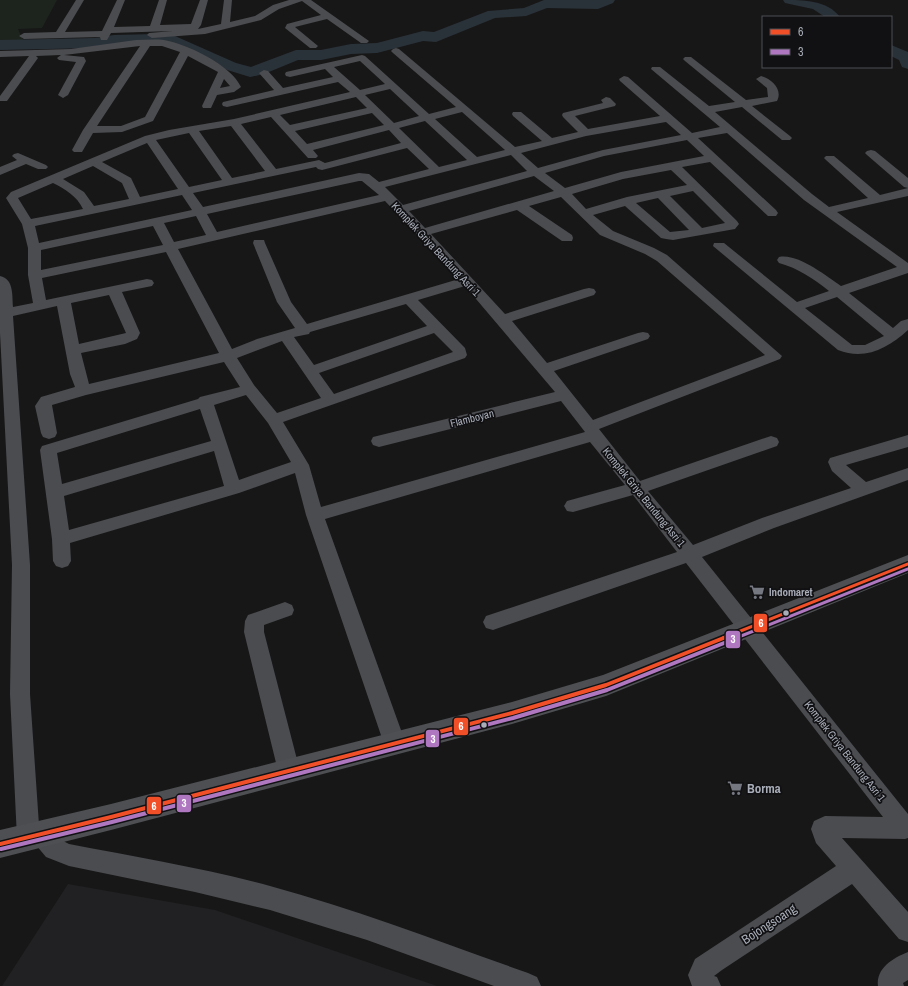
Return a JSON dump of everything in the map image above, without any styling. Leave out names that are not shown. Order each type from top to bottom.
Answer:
[{"type":"main road","points":[[0,844],[395,744],[512,713],[606,685],[908,564]]},
{"type":"street","points":[[59,35],[80,0]]},
{"type":"street","points":[[103,39],[121,0]]},
{"type":"street","points":[[154,28],[163,0]]},
{"type":"street","points":[[0,54],[71,52],[103,39],[154,28],[195,26],[204,0]]},
{"type":"street","points":[[225,26],[228,0]]},
{"type":"street","points":[[103,39],[205,31],[258,18],[276,6],[298,0]]},
{"type":"street","points":[[305,0],[364,41]]},
{"type":"street","points":[[313,46],[290,28],[290,26],[328,16]]},
{"type":"street","points":[[24,36],[59,35],[147,43],[163,43],[186,51],[221,69],[236,87],[230,90],[213,92]]},
{"type":"street","points":[[78,150],[89,130],[147,43]]},
{"type":"street","points":[[89,130],[122,129],[149,119],[186,51]]},
{"type":"street","points":[[315,515],[592,431],[775,356],[662,258],[648,250],[608,234],[597,227],[563,192],[536,172],[464,108],[396,51]]},
{"type":"street","points":[[290,74],[328,66],[360,55],[475,161]]},
{"type":"street","points":[[0,58],[81,59],[63,95]]},
{"type":"street","points":[[3,99],[33,58]]},
{"type":"street","points":[[688,59],[786,138]]},
{"type":"street","points":[[328,66],[436,170]]},
{"type":"street","points":[[656,69],[707,110],[808,197],[907,268]]},
{"type":"street","points":[[207,106],[223,72]]},
{"type":"street","points":[[264,73],[281,92]]},
{"type":"street","points":[[227,104],[340,78]]},
{"type":"street","points":[[624,79],[690,137],[772,213]]},
{"type":"street","points":[[707,110],[745,105],[774,98],[774,90],[772,86],[761,79]]},
{"type":"street","points":[[40,306],[34,248],[28,224],[12,198],[15,195],[149,138],[234,122],[392,86]]},
{"type":"street","points":[[586,133],[566,116],[611,104],[606,100]]},
{"type":"street","points":[[306,148],[464,108]]},
{"type":"street","points":[[288,129],[373,110]]},
{"type":"street","points":[[273,113],[306,148],[333,183]]},
{"type":"street","points":[[517,114],[550,142]]},
{"type":"street","points":[[36,275],[213,237],[436,170],[512,151],[586,133],[669,118]]},
{"type":"street","points":[[234,122],[273,173]]},
{"type":"street","points":[[192,129],[229,182]]},
{"type":"street","points":[[400,210],[604,153],[729,130]]},
{"type":"street","points":[[149,138],[200,212],[213,237]]},
{"type":"street","points":[[28,224],[273,173],[320,165],[409,144]]},
{"type":"street","points":[[871,153],[908,184]]},
{"type":"street","points":[[0,171],[22,158],[42,167]]},
{"type":"street","points":[[422,233],[621,176],[712,158]]},
{"type":"street","points":[[830,158],[877,199]]},
{"type":"street","points":[[94,162],[127,181],[136,201]]},
{"type":"street","points":[[627,201],[666,234],[673,236],[731,226],[733,224],[673,166]]},
{"type":"street","points":[[34,248],[359,177],[366,177],[377,188]]},
{"type":"street","points":[[53,179],[78,192],[88,203],[90,211]]},
{"type":"street","points":[[584,214],[627,201],[696,187]]},
{"type":"street","name":"Komplek Griya Bandung Asri 1","points":[[377,188],[468,281],[544,369],[905,828],[823,827],[822,831],[824,835],[853,869]]},
{"type":"street","points":[[826,211],[908,192]]},
{"type":"street","points":[[661,194],[699,232]]},
{"type":"street","points":[[519,205],[567,238]]},
{"type":"street","points":[[158,222],[228,356],[248,389],[274,420],[301,465],[315,515],[395,744]]},
{"type":"street","points":[[259,243],[284,302],[304,331]]},
{"type":"street","points":[[719,246],[843,347],[852,351],[873,347],[902,331],[838,292],[809,270],[792,261],[784,260]]},
{"type":"street","points":[[795,307],[907,268]]},
{"type":"street","points":[[0,280],[4,284],[20,566],[20,694],[35,836],[54,849],[69,855],[172,874],[269,898],[390,936],[528,986]]},
{"type":"street","points":[[49,433],[43,406],[46,401],[84,390],[228,356],[262,342],[410,300],[468,281]]},
{"type":"street","points":[[6,313],[147,283]]},
{"type":"street","points":[[74,350],[125,339],[132,336],[114,290]]},
{"type":"street","points":[[501,320],[589,292]]},
{"type":"street","points":[[63,300],[78,374],[84,390]]},
{"type":"street","points":[[274,420],[460,355],[460,351],[410,300]]},
{"type":"street","points":[[311,371],[438,327]]},
{"type":"street","points":[[285,336],[331,401]]},
{"type":"street","points":[[544,369],[643,336]]},
{"type":"street","points":[[62,561],[61,539],[48,450],[248,389]]},
{"type":"street","name":"Flamboyan","points":[[379,441],[565,395]]},
{"type":"street","points":[[205,401],[220,444],[233,489]]},
{"type":"street","points":[[863,489],[838,467],[836,462],[908,441]]},
{"type":"street","points":[[573,506],[638,488],[771,442]]},
{"type":"street","points":[[55,492],[220,444]]},
{"type":"street","points":[[61,539],[233,489],[301,465]]},
{"type":"street","points":[[493,622],[690,554],[768,523],[908,474]]},
{"type":"street","points":[[285,610],[259,618],[255,621],[254,632],[288,771]]},
{"type":"street","points":[[853,869],[908,930]]},
{"type":"street","name":"Bojongsoang","points":[[708,986],[703,983],[700,974],[704,968],[853,869]]},
{"type":"street","points":[[891,986],[890,978],[908,964]]},
{"type":"shaded area","points":[[0,0],[57,0],[42,28],[18,29],[24,42],[0,43]]},
{"type":"shaded area","points":[[68,884],[215,910],[437,986],[2,986]]},
{"type":"waterway","points":[[0,45],[95,43],[114,40],[156,39],[175,41],[230,66],[250,72],[258,71],[296,55],[321,55],[351,49],[377,48],[423,36],[436,37],[493,14],[526,12],[545,4],[598,5],[608,0]]},
{"type":"waterway","points":[[790,0],[813,4],[823,8],[832,16]]},
{"type":"waterway","points":[[892,50],[906,57],[908,64]]},
{"type":"transit line","name":"6","points":[[0,844],[111,817],[512,713],[606,685],[908,564]]},
{"type":"transit line","name":"3","points":[[1,849],[112,822],[513,718],[607,690],[908,569]]},
{"type":"place","name":"Indomaret","points":[[757,592]]},
{"type":"place","name":"Borma","points":[[735,788]]}]
